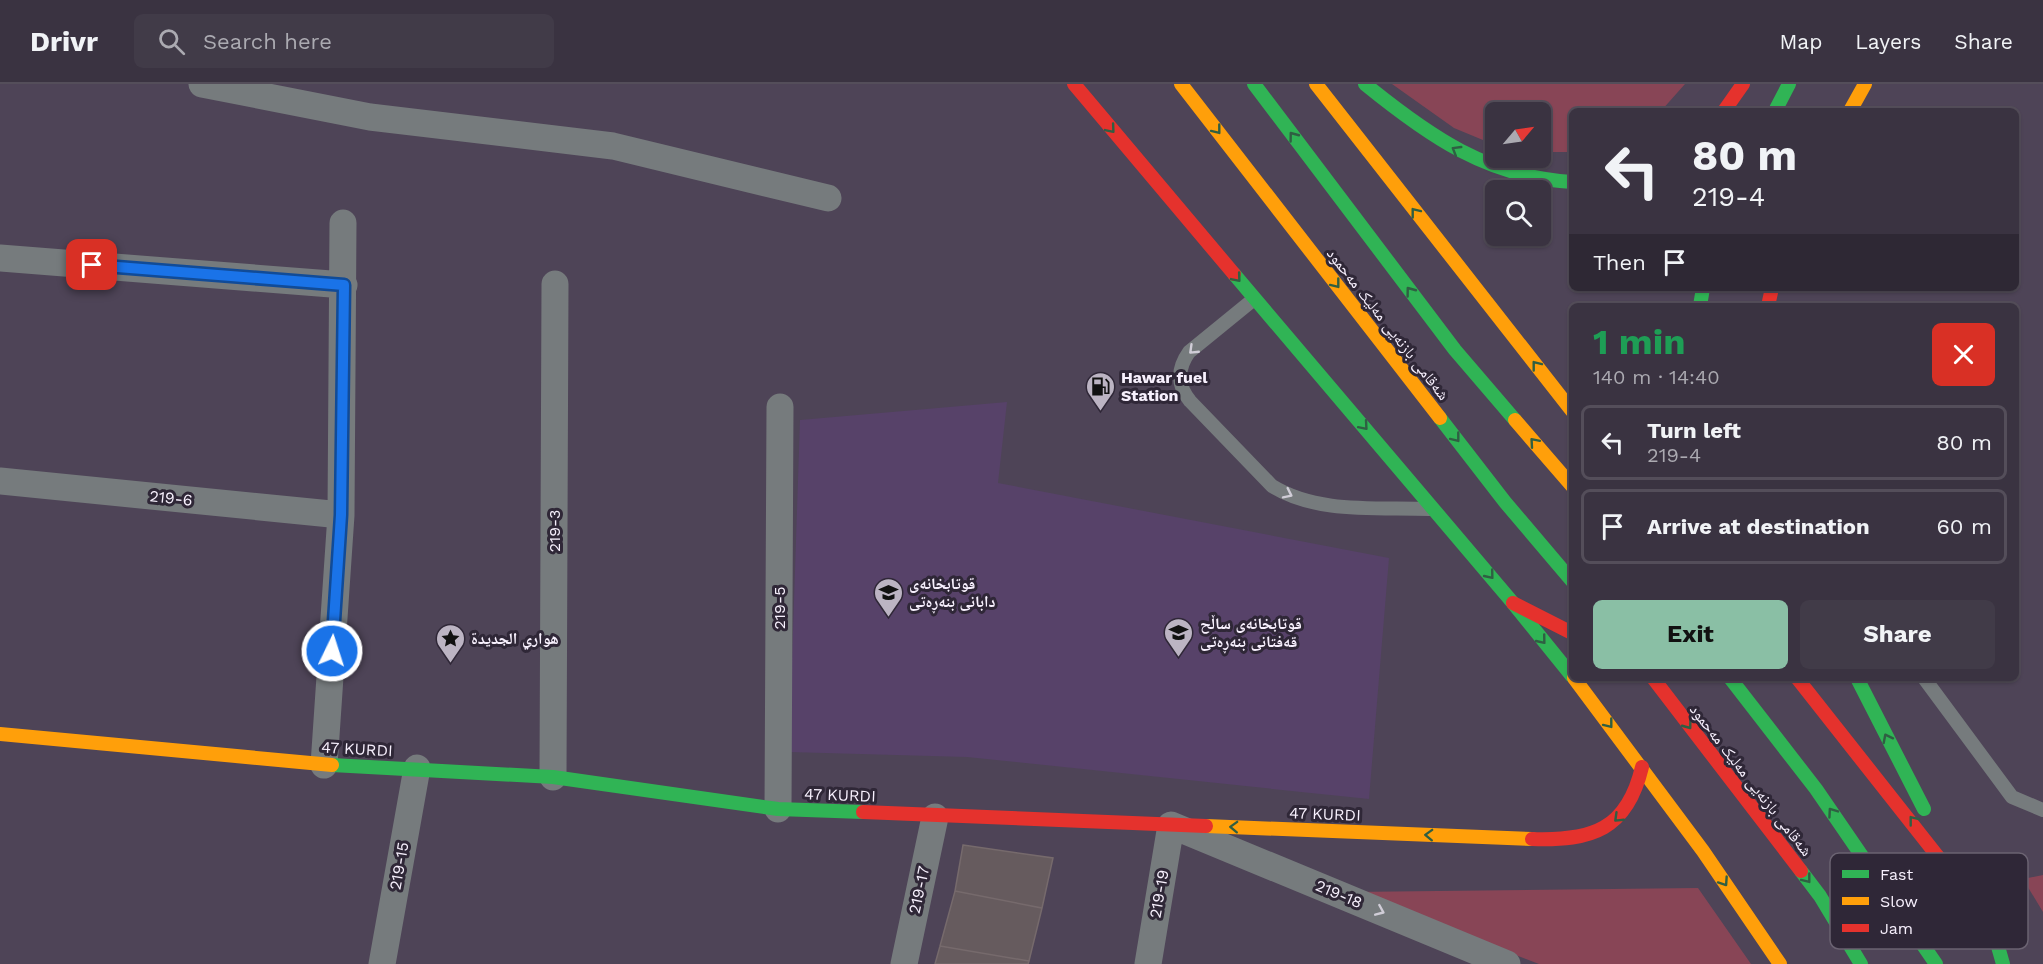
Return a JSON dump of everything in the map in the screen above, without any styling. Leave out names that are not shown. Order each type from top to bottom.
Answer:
[{"type":"main road","points":[[1074,84],[1436,509],[1569,672]]},
{"type":"main road","name":"شەقامی بازنەیی مەلیک مەحمود","points":[[1181,84],[1505,502],[1569,577]]},
{"type":"main road","points":[[1254,84],[1455,350],[1569,483]]},
{"type":"main road","points":[[1316,84],[1569,407]]},
{"type":"main road","points":[[1365,84],[1416,124],[1461,153],[1492,167],[1520,175],[1569,182]]},
{"type":"main road","points":[[1726,108],[1743,84]]},
{"type":"main road","points":[[1777,108],[1789,84]]},
{"type":"main road","points":[[1852,108],[1866,84]]},
{"type":"main road","points":[[1513,603],[1569,631]]},
{"type":"main road","points":[[1576,681],[1642,767],[1780,964]]},
{"type":"main road","name":"شەقامی بازنەیی مەلیک مەحمود","points":[[1655,681],[1820,896],[1830,913]]},
{"type":"main road","points":[[1732,681],[1816,789],[1860,853]]},
{"type":"main road","points":[[1800,681],[1857,748],[1937,853]]},
{"type":"main road","points":[[1859,681],[1949,853]]},
{"type":"main road","name":"47 KURDI","points":[[0,734],[324,765],[417,768],[553,777],[777,809],[935,817],[1139,821],[1171,825],[1580,838],[1596,834],[1623,813],[1633,800],[1642,767]]},
{"type":"main road","name":"شەقامی بازنەیی مەلیک مەحمود","points":[[1852,949],[1861,964]]},
{"type":"main road","points":[[1926,949],[1936,964]]},
{"type":"main road","points":[[1999,949],[2003,964]]},
{"type":"main road","points":[[2003,949],[2012,964]]},
{"type":"street","points":[[202,84],[370,117],[613,146],[828,198]]},
{"type":"street","points":[[324,765],[341,515],[344,223]]},
{"type":"street","points":[[0,258],[344,285]]},
{"type":"street","name":"219-3","points":[[553,777],[555,284]]},
{"type":"street","name":"219-5","points":[[777,809],[780,407]]},
{"type":"street","name":"219-6","points":[[0,481],[341,515]]},
{"type":"street","name":"219-15","points":[[382,964],[417,768]]},
{"type":"street","name":"219-17","points":[[904,964],[935,817]]},
{"type":"street","name":"219-19","points":[[1148,964],[1171,825]]},
{"type":"street","name":"219-18","points":[[1171,825],[1507,964]]},
{"type":"lane","points":[[1254,298],[1189,352],[1184,360],[1180,369],[1181,387],[1190,401],[1272,486],[1284,493],[1329,505],[1436,509]]},
{"type":"lane","points":[[1926,681],[2012,798],[2043,810]]},
{"type":"shaded area","points":[[1392,84],[1685,84],[1664,108],[1569,108],[1569,152],[1551,152],[1551,102],[1485,102],[1485,141],[1454,128]]},
{"type":"shaded area","name":"قوتابخانەی ساڵح قەفتانی بنەڕەتی","points":[[1007,402],[998,483],[1389,558],[1369,799],[967,757],[789,752],[800,420]]},
{"type":"shaded area","points":[[2043,875],[2043,912],[2028,887],[2028,878]]},
{"type":"shaded area","points":[[1698,888],[1751,964],[1539,964],[1350,892]]},
{"type":"building","points":[[963,845],[1053,858],[1042,908],[955,891]]},
{"type":"building","points":[[955,891],[1042,908],[1029,961],[940,946]]},
{"type":"building","points":[[940,946],[1029,961],[1028,964],[935,964]]},
{"type":"traffic: fast","points":[[1254,84],[1455,350],[1515,420]]},
{"type":"traffic: fast","points":[[1365,84],[1436,137],[1486,163],[1513,172],[1569,182]]},
{"type":"traffic: fast","points":[[1777,108],[1789,84]]},
{"type":"traffic: fast","points":[[1234,274],[1513,603]]},
{"type":"traffic: fast","points":[[1700,303],[1702,291]]},
{"type":"traffic: fast","points":[[1440,418],[1505,502],[1569,577]]},
{"type":"traffic: fast","points":[[1513,603],[1569,672]]},
{"type":"traffic: fast","points":[[1732,681],[1816,789],[1860,853]]},
{"type":"traffic: fast","points":[[1859,681],[1924,809]]},
{"type":"traffic: fast","points":[[332,765],[553,777],[778,809],[863,812]]},
{"type":"traffic: fast","points":[[1801,871],[1830,913]]},
{"type":"traffic: fast","points":[[1852,949],[1861,964]]},
{"type":"traffic: fast","points":[[1926,949],[1936,964]]},
{"type":"traffic: fast","points":[[1999,949],[2003,964]]},
{"type":"traffic: slow","points":[[1181,84],[1440,418]]},
{"type":"traffic: slow","points":[[1316,84],[1569,407]]},
{"type":"traffic: slow","points":[[1852,108],[1865,84]]},
{"type":"traffic: slow","points":[[1515,420],[1569,483]]},
{"type":"traffic: slow","points":[[1576,681],[1703,851],[1780,964]]},
{"type":"traffic: slow","points":[[0,734],[332,765]]},
{"type":"traffic: slow","points":[[1206,826],[1532,839]]},
{"type":"traffic: jam","points":[[1074,84],[1234,274]]},
{"type":"traffic: jam","points":[[1726,108],[1743,84]]},
{"type":"traffic: jam","points":[[1769,303],[1771,291]]},
{"type":"traffic: jam","points":[[1513,603],[1569,631]]},
{"type":"traffic: jam","points":[[1655,681],[1801,871]]},
{"type":"traffic: jam","points":[[1799,681],[1935,853]]},
{"type":"traffic: jam","points":[[1532,839],[1572,837],[1589,834],[1604,827],[1627,805],[1642,767]]},
{"type":"traffic: jam","points":[[863,812],[1206,826]]},
{"type":"place","name":"Hawar fuel Station","points":[[1100,412]]},
{"type":"place","name":"قوتابخانەی دابانی بنەڕەتی","points":[[888,618]]},
{"type":"place","name":"قوتابخانەی ساڵح قەفتانی بنەڕەتی","points":[[1179,658]]},
{"type":"place","name":"هواري الجديدة","points":[[450,664]]},
{"type":"route","points":[[92,265],[344,285],[341,515],[332,651]]}]
